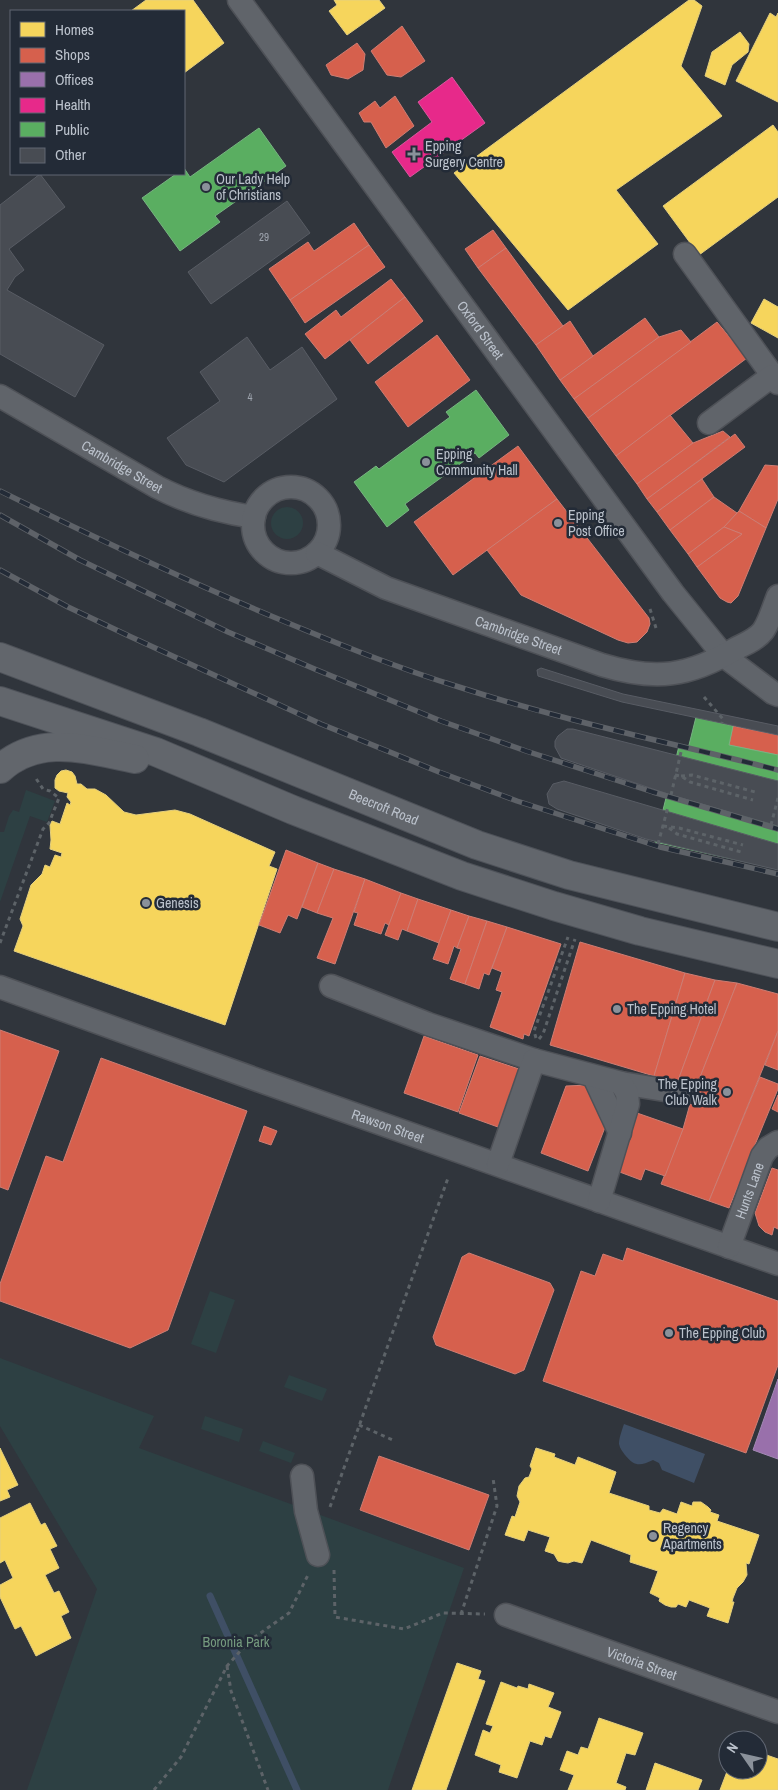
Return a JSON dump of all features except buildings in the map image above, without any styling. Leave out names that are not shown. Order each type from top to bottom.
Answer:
[{"type":"main road","points":[[8,660],[0,702],[134,743],[198,771],[462,876],[554,906],[640,931],[778,964]]},
{"type":"main road","name":"Beecroft Road","points":[[8,660],[199,732],[477,845],[569,875],[778,927]]},
{"type":"main road","points":[[0,769],[14,758],[33,750],[70,747],[198,771]]},
{"type":"street","name":"Oxford Street","points":[[239,0],[672,593],[724,656],[778,695]]},
{"type":"street","points":[[685,254],[775,380],[709,423]]},
{"type":"street","name":"Cambridge Street","points":[[0,396],[157,487],[180,498],[231,514],[254,517]]},
{"type":"street","points":[[287,487],[300,488],[311,492],[320,499],[326,509],[329,533],[325,544],[317,553],[307,560],[296,563],[272,558],[263,551],[256,541],[253,529],[254,517],[266,496],[276,490],[287,487]]},
{"type":"street","name":"Cambridge Street","points":[[317,553],[386,588],[626,672],[649,675],[688,671],[724,656],[756,638],[763,631],[778,596]]},
{"type":"street","points":[[331,986],[428,1024],[534,1060],[621,1083],[683,1093]]},
{"type":"street","name":"Rawson Street","points":[[0,987],[238,1074],[778,1264]]},
{"type":"street","points":[[498,1164],[534,1060]]},
{"type":"street","points":[[594,1077],[620,1133]]},
{"type":"street","points":[[599,1201],[628,1104],[627,1093],[621,1083]]},
{"type":"street","name":"Hunts Lane","points":[[729,1247],[762,1156],[768,1148],[778,1142]]},
{"type":"street","points":[[302,1476],[306,1511],[326,1558]]},
{"type":"street","name":"Victoria Street","points":[[506,1615],[778,1712]]},
{"type":"path","points":[[650,609],[656,628]]},
{"type":"path","points":[[704,697],[723,721]]},
{"type":"path","points":[[671,795],[681,752]]},
{"type":"path","points":[[675,774],[690,782],[752,800]]},
{"type":"path","points":[[681,776],[692,775],[755,792]]},
{"type":"path","points":[[0,943],[43,828],[49,823],[59,798],[50,791],[43,789],[36,777]]},
{"type":"path","points":[[772,824],[778,798]]},
{"type":"path","points":[[658,844],[668,807]]},
{"type":"path","points":[[663,826],[678,834],[741,852]]},
{"type":"path","points":[[668,828],[679,828],[743,845]]},
{"type":"path","points":[[568,937],[534,1031],[537,1040],[543,1034],[575,939]]},
{"type":"path","points":[[329,1510],[448,1178]]},
{"type":"path","points":[[359,1425],[395,1441]]},
{"type":"path","points":[[461,1614],[497,1506],[493,1478]]},
{"type":"path","points":[[326,1558],[335,1617],[404,1629],[443,1613],[506,1615]]},
{"type":"path","points":[[154,1790],[180,1758],[227,1666],[249,1641],[289,1613],[326,1558]]},
{"type":"path","points":[[227,1666],[231,1691],[268,1790]]},
{"type":"green space","points":[[287,507],[298,512],[303,523],[298,534],[287,539],[276,534],[271,523],[276,512]]},
{"type":"green space","points":[[26,790],[55,801],[47,822],[30,816],[0,902],[0,832],[4,832],[13,810],[19,812]]},
{"type":"green space","points":[[210,1291],[235,1300],[216,1353],[191,1344]]},
{"type":"green space","name":"Boronia Park","points":[[0,1358],[154,1416],[139,1448],[464,1568],[388,1790],[27,1790],[97,1589],[0,1426]]},
{"type":"green space","points":[[289,1375],[327,1389],[322,1401],[284,1387]]},
{"type":"green space","points":[[205,1416],[243,1429],[239,1442],[201,1429]]},
{"type":"green space","points":[[263,1441],[295,1453],[291,1463],[259,1451]]},
{"type":"water","points":[[624,1424],[705,1454],[694,1483],[662,1470],[659,1463],[653,1460],[641,1464],[632,1462],[622,1452],[619,1444]]},
{"type":"waterway","points":[[210,1596],[297,1790]]},
{"type":"railway","points":[[0,491],[206,588],[321,637],[413,672],[538,711],[778,770]]},
{"type":"railway","points":[[0,515],[80,560],[228,632],[441,721],[653,792],[778,829]]},
{"type":"railway","points":[[0,570],[68,607],[129,636],[321,724],[439,772],[517,801],[660,847],[778,874]]},
{"type":"place","name":"Epping Surgery Centre","points":[[414,154]]},
{"type":"place","name":"Our Lady Help of Christians","points":[[206,187]]},
{"type":"place","name":"Epping Community Hall","points":[[426,462]]},
{"type":"place","name":"Epping Post Office","points":[[558,523]]},
{"type":"place","name":"Genesis","points":[[146,903]]},
{"type":"place","name":"The Epping Hotel","points":[[617,1009]]},
{"type":"place","name":"The Epping Club Walk","points":[[727,1092]]},
{"type":"place","name":"The Epping Club","points":[[669,1333]]},
{"type":"place","name":"Regency Apartments","points":[[653,1536]]}]
